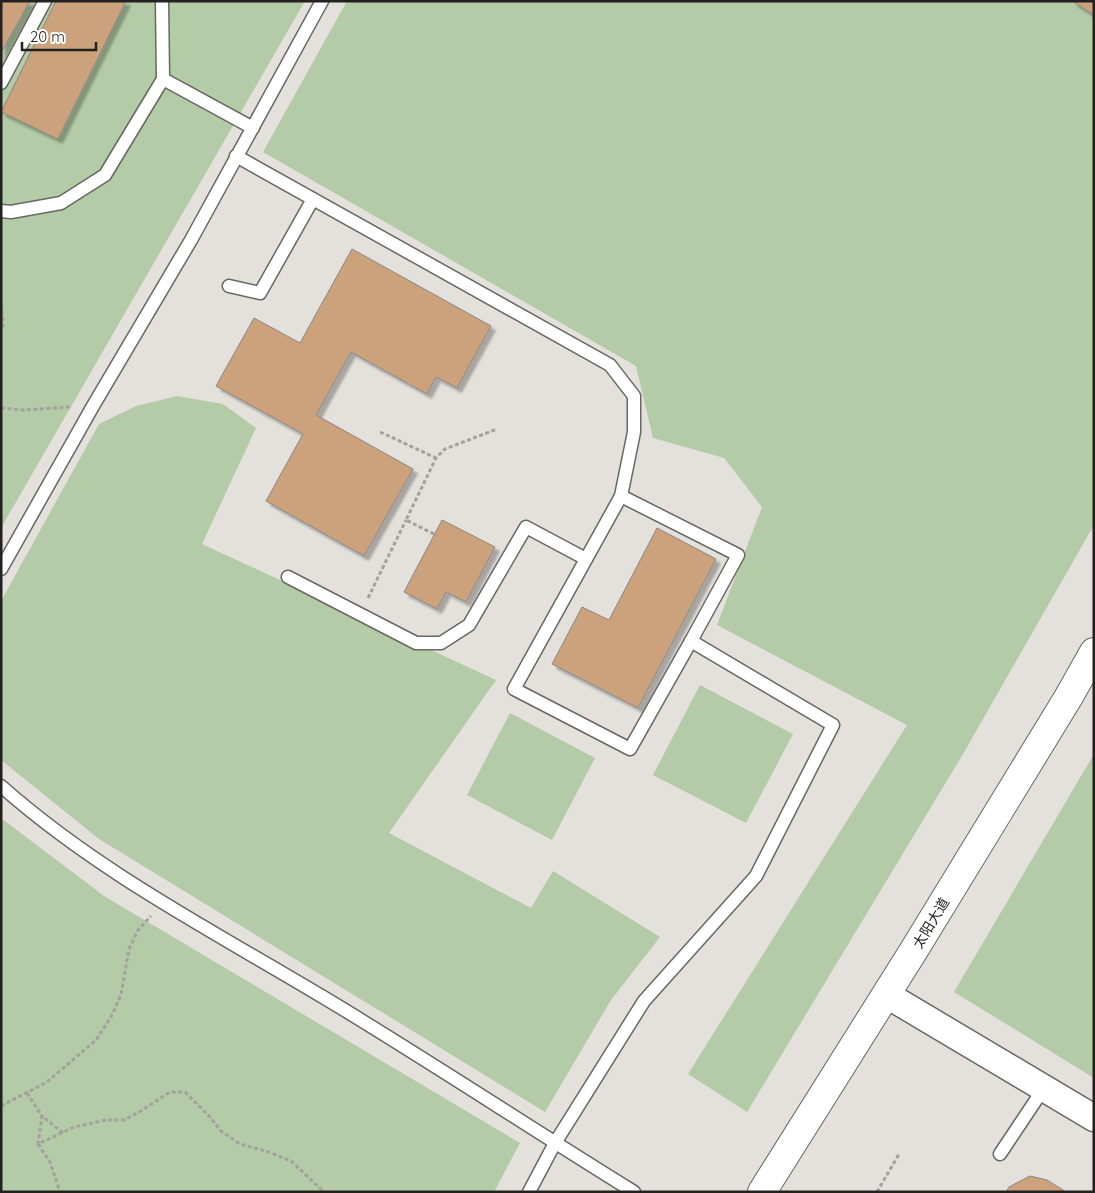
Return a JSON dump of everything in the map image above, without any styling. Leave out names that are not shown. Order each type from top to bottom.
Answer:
[{"type":"main road","name":"太阳大道","points":[[762,1192],[887,995],[1068,698],[1094,652]]},
{"type":"street","points":[[887,995],[1094,1118]]},
{"type":"lane","points":[[1,83],[45,1]]},
{"type":"lane","points":[[1,211],[11,212],[61,203],[105,176],[163,79],[162,1]]},
{"type":"lane","points":[[1,569],[190,240],[322,1]]},
{"type":"lane","points":[[163,79],[253,128]]},
{"type":"lane","points":[[236,156],[610,365],[634,396],[634,432],[621,496],[514,689],[630,749],[738,555],[621,496]]},
{"type":"lane","points":[[228,286],[260,293],[313,199]]},
{"type":"lane","points":[[288,578],[416,642],[441,643],[469,624],[526,527],[586,559]]},
{"type":"lane","points":[[529,1192],[555,1143],[644,1001],[756,876],[833,725],[691,641]]},
{"type":"lane","points":[[1,786],[43,822],[115,874],[326,999],[634,1192]]},
{"type":"lane","points":[[1000,1154],[1044,1088]]},
{"type":"path","points":[[1,304],[3,324],[1,331]]},
{"type":"path","points":[[1,408],[24,410],[93,406]]},
{"type":"path","points":[[361,614],[436,458],[445,450],[497,429]]},
{"type":"path","points":[[380,432],[436,458]]},
{"type":"path","points":[[406,520],[434,534]]},
{"type":"path","points":[[1,1106],[47,1082],[96,1040],[111,1017],[121,995],[129,950],[138,930],[162,902]]},
{"type":"path","points":[[38,1144],[74,1127],[106,1120],[124,1120],[170,1092],[185,1092],[221,1131],[240,1144],[266,1151],[291,1161],[324,1192]]},
{"type":"path","points":[[28,1093],[42,1116],[62,1133]]},
{"type":"path","points":[[42,1116],[38,1144],[50,1162],[60,1192]]},
{"type":"path","points":[[877,1192],[899,1154]]},
{"type":"green space","points":[[1,1],[305,1],[1,528]]},
{"type":"green space","points":[[347,1],[1094,1],[1094,525],[963,754],[747,1112],[688,1074],[907,725],[717,625],[762,507],[724,458],[653,438],[636,366],[263,152]]},
{"type":"green space","points":[[177,396],[223,404],[256,428],[202,544],[496,680],[389,833],[531,908],[553,871],[660,937],[611,1000],[545,1112],[99,839],[1,760],[1,601],[99,424],[136,406]]},
{"type":"green space","points":[[700,685],[793,734],[746,823],[653,775]]},
{"type":"green space","points":[[510,713],[595,758],[552,840],[467,795]]},
{"type":"green space","points":[[1094,754],[1094,1078],[954,992]]},
{"type":"green space","points":[[1,818],[104,896],[520,1143],[494,1192],[1,1192]]},
{"type":"building","points":[[1,1],[30,1],[1,53]]},
{"type":"building","points":[[56,1],[126,1],[58,139],[1,112]]},
{"type":"building","points":[[1072,1],[1094,1],[1094,15]]},
{"type":"building","points":[[352,249],[491,326],[457,388],[436,377],[427,394],[351,352],[316,415],[413,469],[364,556],[266,501],[303,434],[216,386],[254,318],[300,343]]},
{"type":"building","points":[[442,520],[495,547],[466,602],[446,592],[437,609],[404,592]]},
{"type":"building","points":[[657,528],[716,559],[638,708],[552,664],[582,607],[609,620]]},
{"type":"building","points":[[1030,1176],[1047,1180],[1066,1192],[1006,1192],[1009,1187]]}]
